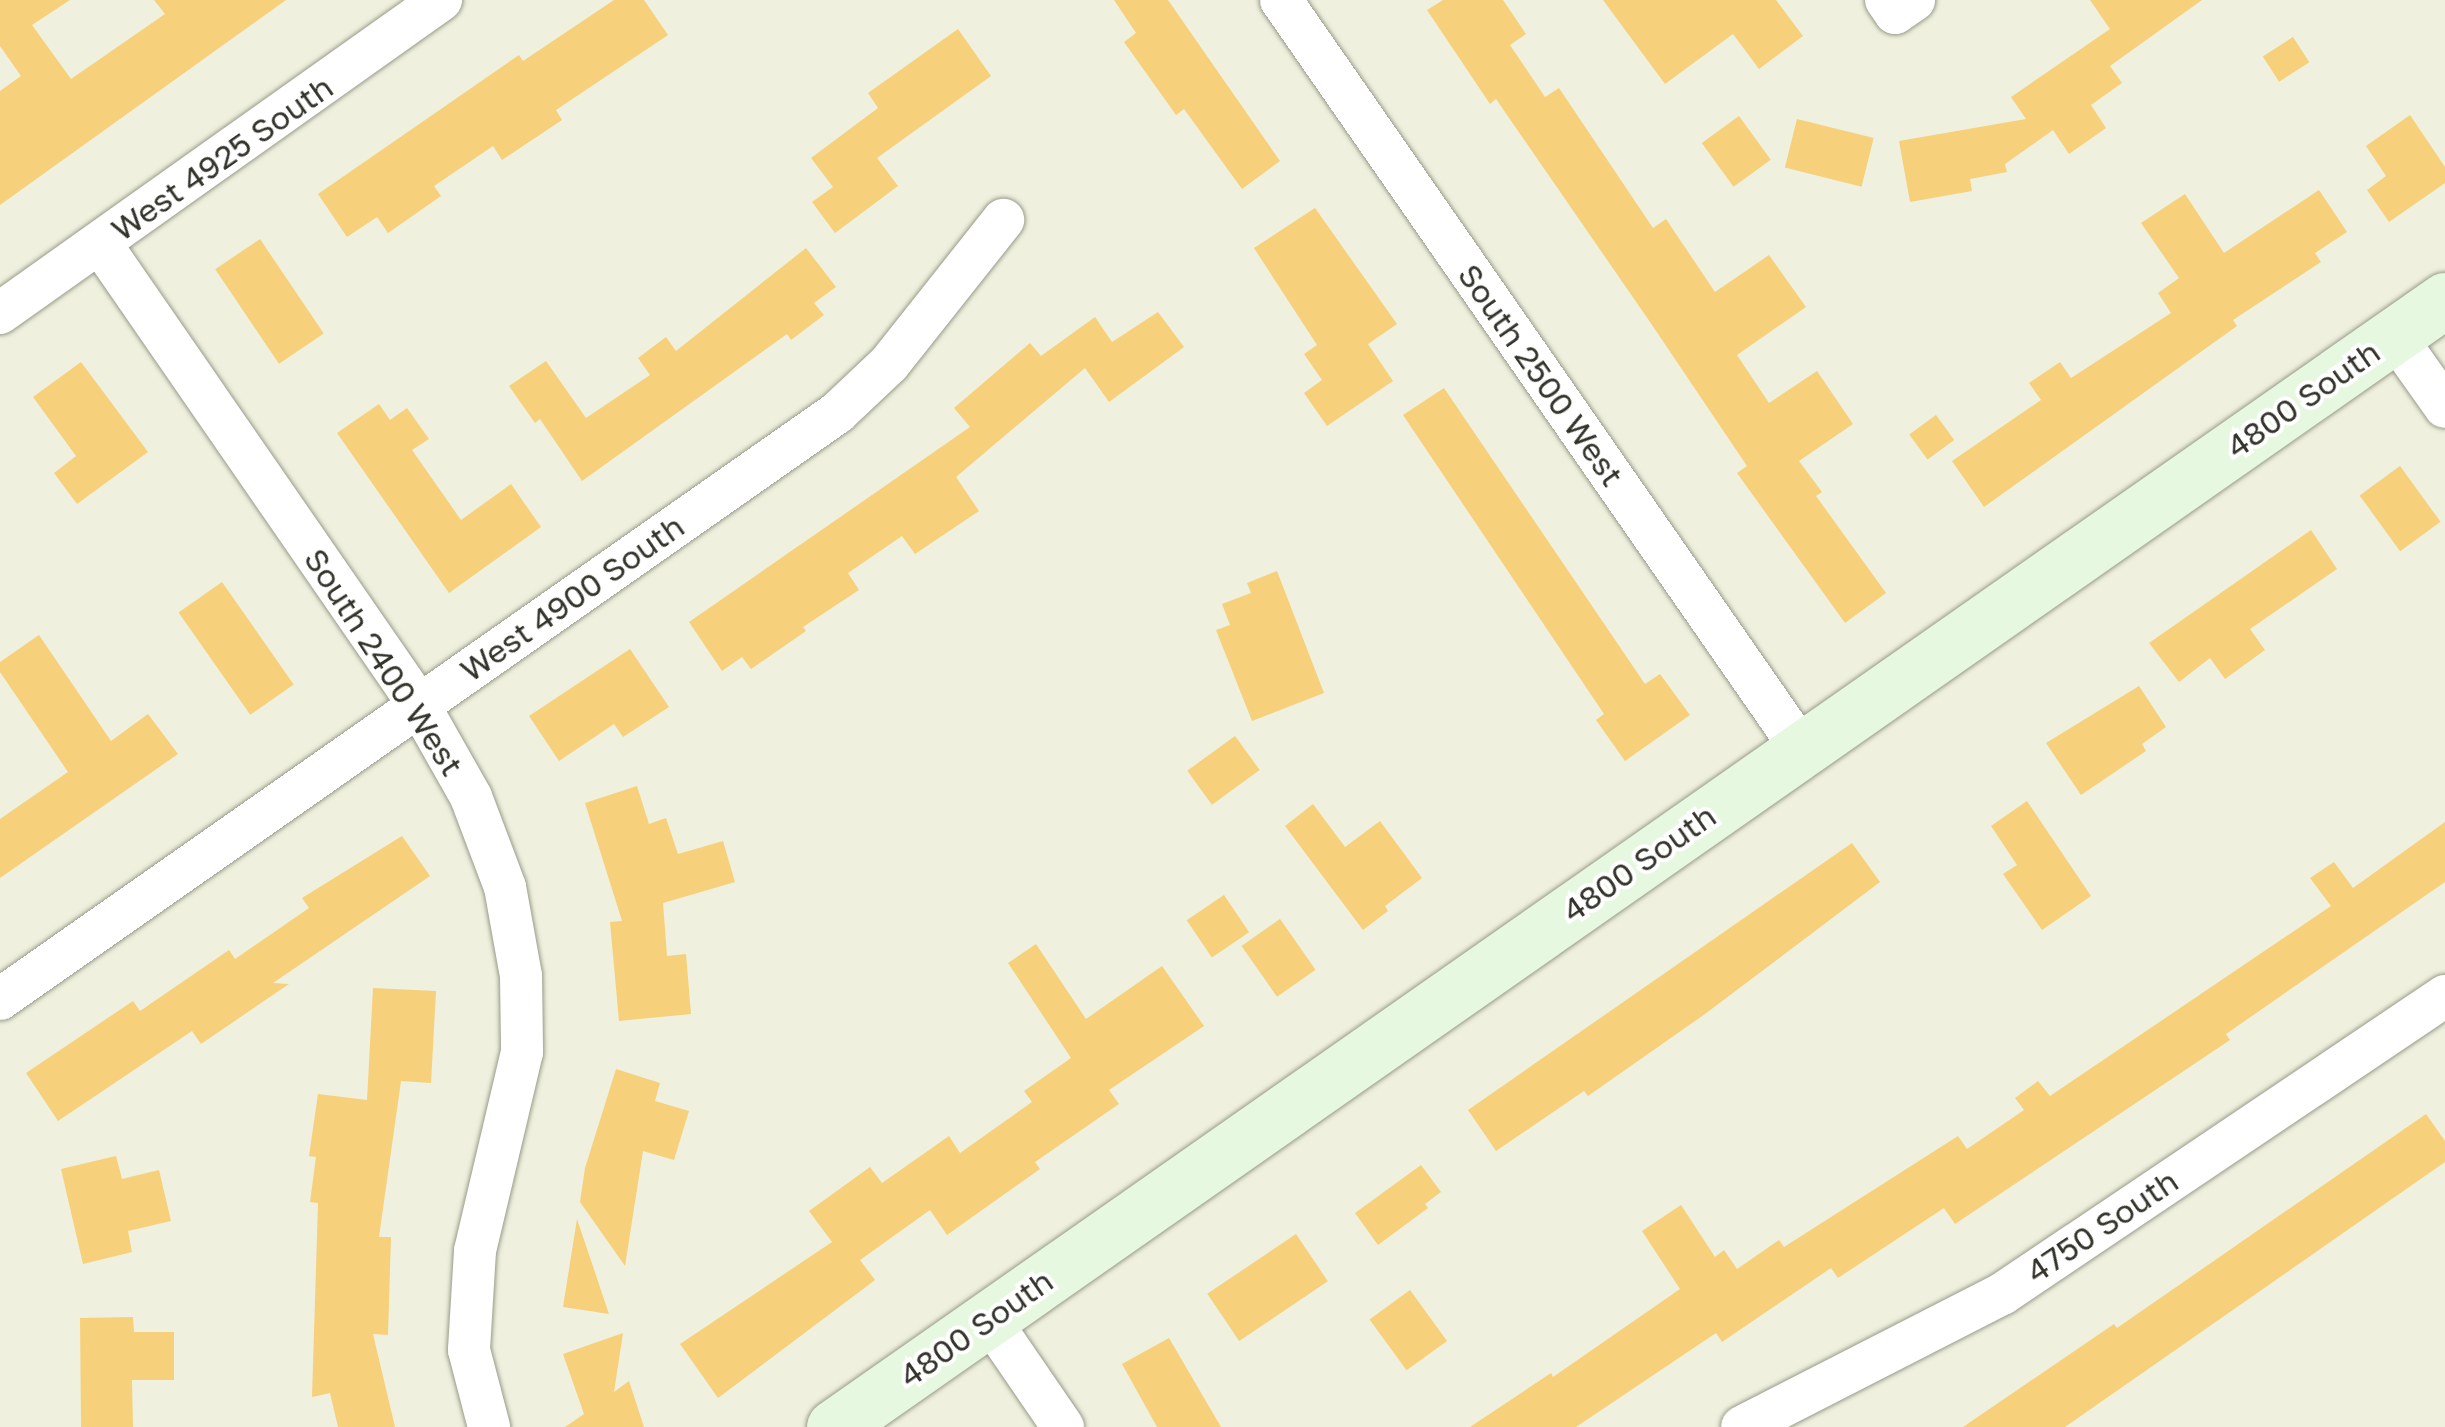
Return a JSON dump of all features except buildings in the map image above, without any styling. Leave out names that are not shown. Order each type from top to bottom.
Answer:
[{"type":"main road","name":"4800 South","points":[[834,1427],[2445,300]]},
{"type":"street","name":"West 4925 South","points":[[0,313],[441,0]]},
{"type":"street","name":"South 2500 West","points":[[1281,0],[1802,750]]},
{"type":"street","name":"West 4900 South","points":[[0,998],[836,413],[890,364],[1003,220]]},
{"type":"street","name":"South 2400 West","points":[[100,243],[418,706],[478,815],[505,886],[521,976],[522,1052],[475,1251],[469,1350],[489,1427]]},
{"type":"street","points":[[2394,335],[2445,407]]},
{"type":"street","name":"4750 South","points":[[1742,1427],[2002,1294],[2445,996]]},
{"type":"street","points":[[989,1319],[1063,1427]]}]
